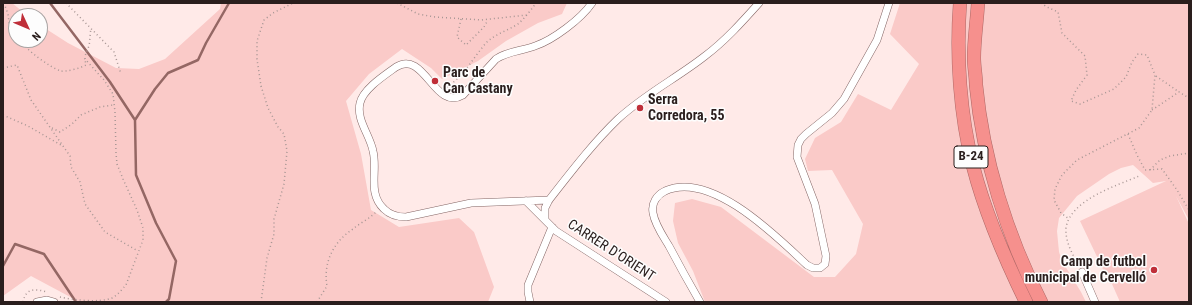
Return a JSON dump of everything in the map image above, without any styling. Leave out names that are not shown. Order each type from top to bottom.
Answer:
[{"type":"highway","name":"B-24","points":[[960,3],[958,47],[963,113],[973,166],[989,218],[1026,302]]},
{"type":"highway","name":"B-24","points":[[978,3],[974,58],[979,112],[988,159],[1008,226],[1032,285],[1041,302]]},
{"type":"street","points":[[549,200],[471,203],[406,217],[400,217],[389,213],[377,201],[374,192],[374,152],[359,114],[360,101],[371,86],[396,67],[405,64],[411,64],[419,69],[444,95],[450,98],[459,98],[496,59],[502,55],[530,48],[541,43],[572,23],[587,10],[592,3]]},
{"type":"street","points":[[545,220],[545,208],[549,200],[593,146],[619,119],[657,88],[704,57],[736,28],[759,3]]},
{"type":"street","points":[[700,302],[657,225],[652,205],[655,199],[661,193],[674,188],[697,188],[710,192],[752,215],[808,265],[815,269],[822,267],[825,262],[826,251],[815,204],[799,164],[797,151],[801,139],[832,113],[844,99],[876,40],[888,3]]},
{"type":"street","name":"CARRER D'ORIENT","points":[[526,201],[556,231],[666,302]]},
{"type":"street","points":[[530,302],[528,285],[552,227]]},
{"type":"street","points":[[1082,272],[1095,302]]},
{"type":"street","points":[[37,302],[54,298]]},
{"type":"path","points":[[4,3],[8,14]]},
{"type":"path","points":[[66,3],[114,52],[121,74]]},
{"type":"path","points":[[261,302],[267,258],[274,234],[274,219],[284,184],[287,151],[284,134],[278,127],[268,108],[261,86],[257,59],[257,41],[264,20],[273,13],[293,3]]},
{"type":"path","points":[[398,3],[418,14],[434,17],[488,20],[527,16]]},
{"type":"path","points":[[440,91],[461,76],[487,43],[498,34],[517,24],[527,16],[536,3]]},
{"type":"path","points":[[1041,3],[1058,12],[1062,33],[1085,56],[1087,75],[1071,100],[1080,104],[1114,89],[1126,77],[1132,62],[1138,54],[1147,55],[1155,76],[1152,110]]},
{"type":"path","points":[[461,19],[457,37],[466,45],[484,27],[488,20]]},
{"type":"path","points":[[26,48],[50,65],[62,71],[82,67],[86,65],[85,53],[90,41],[90,28]]},
{"type":"path","points":[[54,298],[61,297],[80,300],[102,300],[112,298],[122,290],[126,284],[143,240],[143,228],[137,210],[117,164],[115,112],[112,94],[104,80],[85,59]]},
{"type":"path","points":[[3,68],[17,65],[31,100],[70,156],[71,167],[80,182],[85,204],[105,232],[138,252]]},
{"type":"path","points":[[1155,76],[1189,98]]},
{"type":"path","points":[[1069,219],[1061,213],[1054,200],[1055,189],[1062,175],[1077,160],[1139,128],[1152,110],[1179,92]]},
{"type":"path","points":[[50,127],[60,132],[72,124],[81,115],[100,107],[114,104]]},
{"type":"path","points":[[3,115],[28,126],[63,146]]},
{"type":"path","points":[[1128,134],[1145,170],[1162,169],[1189,210]]},
{"type":"path","points":[[1150,170],[1160,160],[1170,156],[1189,153]]},
{"type":"path","points":[[1082,272],[1068,246],[1066,229],[1069,219],[1080,205],[1101,193],[1139,176]]},
{"type":"path","points":[[318,302],[327,286],[325,275],[335,244],[351,229],[371,217],[381,206]]},
{"type":"path","points":[[23,302],[26,294],[30,290],[47,292]]},
{"type":"shaded area","points":[[3,3],[12,3],[18,8],[8,8],[8,48],[48,48],[48,30],[68,43],[116,68],[139,69],[165,59],[220,9],[221,3],[567,3],[562,14],[538,23],[506,41],[478,61],[442,79],[431,68],[402,49],[369,74],[346,101],[361,154],[371,210],[399,227],[459,218],[474,232],[494,287],[488,302],[74,302],[74,299],[31,276],[3,296]]},
{"type":"shaded area","points":[[900,3],[1189,3],[1189,220],[1176,196],[1189,224],[1189,302],[1120,302],[1080,221],[1166,181],[1153,183],[1133,165],[1121,168],[1109,174],[1077,196],[1059,218],[1057,231],[1059,252],[1062,261],[1086,302],[705,302],[693,271],[678,243],[673,221],[675,203],[692,199],[721,207],[814,277],[835,277],[856,254],[863,224],[832,170],[808,171],[805,159],[815,138],[841,122],[858,94],[891,110],[919,64],[890,34]]},
{"type":"waterway","points":[[50,3],[110,82],[135,120],[136,175],[156,223],[176,261],[169,299],[166,302]]},
{"type":"waterway","points":[[135,120],[155,89],[168,73],[198,60],[229,3]]},
{"type":"waterway","points":[[3,266],[15,244],[44,254],[76,302]]},
{"type":"place","name":"Parc de Can Castany","points":[[435,81]]},
{"type":"place","name":"Serra Corredora, 55","points":[[640,108]]},
{"type":"place","name":"Camp de futbol municipal de Cervelló","points":[[1154,270]]}]
